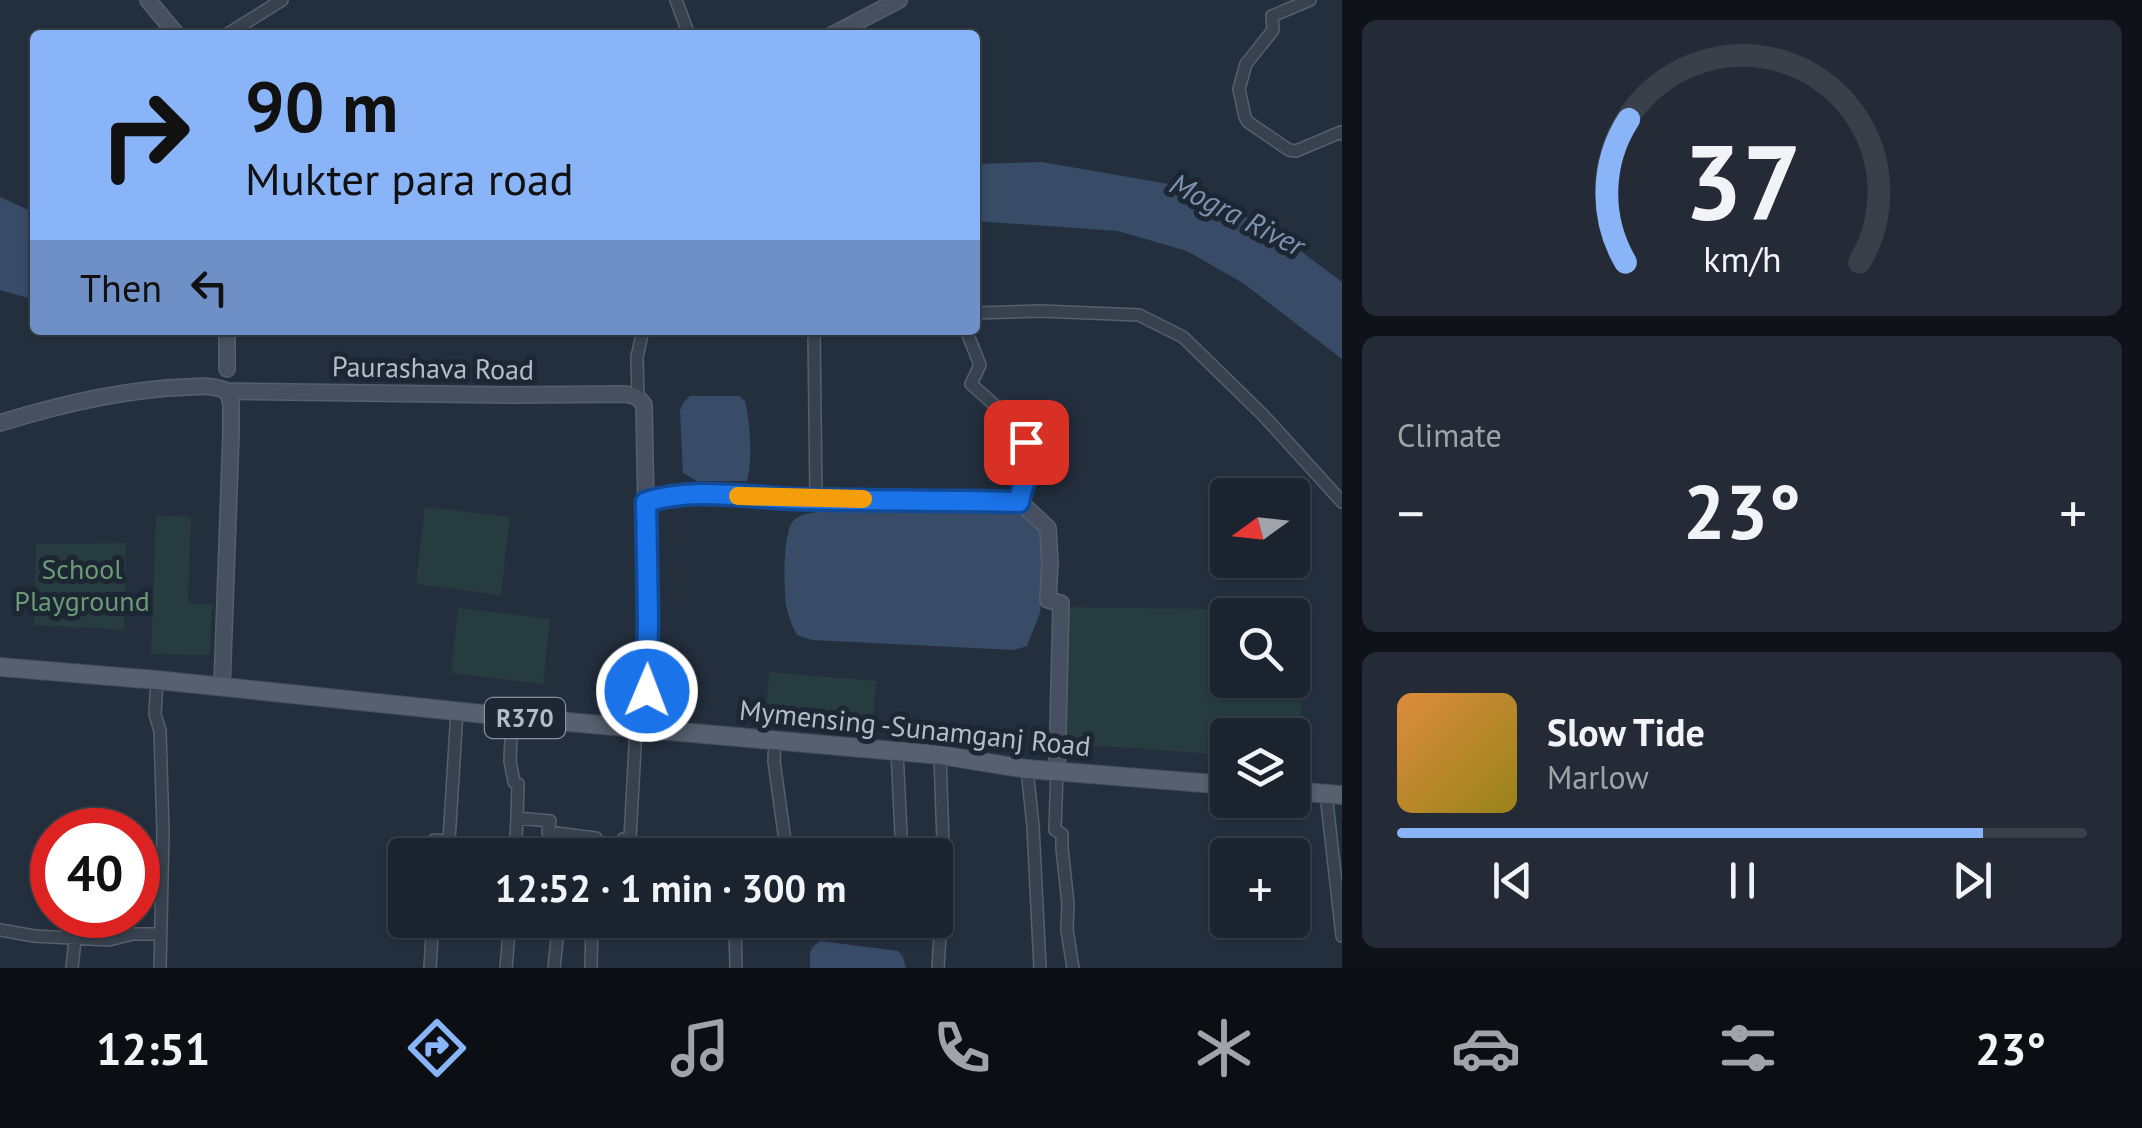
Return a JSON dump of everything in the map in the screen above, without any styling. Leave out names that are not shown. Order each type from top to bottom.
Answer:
[{"type":"main road","name":"Mymensing -Sunamganj Road","points":[[0,667],[940,755],[1027,769],[1210,783]]},
{"type":"street","points":[[148,0],[173,30]]},
{"type":"street","points":[[234,30],[282,0]]},
{"type":"street","points":[[676,0],[686,30]]},
{"type":"street","points":[[842,30],[899,0]]},
{"type":"street","points":[[1310,0],[1272,16],[1273,30],[1246,64],[1239,89],[1245,117],[1289,150],[1342,134]]},
{"type":"street","points":[[980,313],[1139,315],[1182,337],[1263,415],[1342,502]]},
{"type":"street","points":[[222,688],[232,433],[227,390],[228,335]]},
{"type":"street","points":[[630,838],[648,617],[644,404],[638,398],[637,357],[642,335]]},
{"type":"street","points":[[814,335],[816,499]]},
{"type":"street","points":[[968,335],[980,366],[971,384],[1020,431],[1032,454],[1019,502]]},
{"type":"street","name":"Paurashava Road","points":[[0,424],[116,393],[210,386],[227,390],[623,394],[638,398]]},
{"type":"street","points":[[646,502],[697,494],[1019,502],[1048,528],[1048,600],[1061,603],[1055,830],[1062,834],[1073,968]]},
{"type":"street","points":[[157,680],[155,714],[160,731],[163,832],[160,968]]},
{"type":"street","points":[[449,838],[457,711]]},
{"type":"street","points":[[512,717],[510,762],[514,782],[518,784],[516,838]]},
{"type":"street","points":[[776,741],[774,762],[785,838]]},
{"type":"street","points":[[897,751],[901,838]]},
{"type":"street","points":[[938,968],[944,872],[940,755]]},
{"type":"street","points":[[1027,769],[1040,968]]},
{"type":"street","points":[[1334,795],[1342,936]]},
{"type":"street","points":[[517,818],[550,821],[548,832],[596,838]]},
{"type":"street","points":[[0,930],[109,940],[132,934],[161,934]]},
{"type":"street","points":[[430,968],[432,938]]},
{"type":"street","points":[[506,968],[508,938]]},
{"type":"street","points":[[554,968],[556,938]]},
{"type":"street","points":[[591,968],[592,938]]},
{"type":"street","points":[[735,938],[736,968]]},
{"type":"street","points":[[72,968],[75,939]]},
{"type":"green space","points":[[425,507],[510,517],[501,595],[416,584]]},
{"type":"green space","points":[[156,515],[191,517],[188,603],[212,604],[210,655],[151,654]]},
{"type":"green space","name":"School Playground","points":[[126,543],[124,630],[34,625],[36,544]]},
{"type":"green space","points":[[1066,607],[1210,609],[1210,698],[1301,698],[1300,718],[1210,718],[1210,754],[1060,743]]},
{"type":"green space","points":[[458,608],[550,619],[543,684],[451,673]]},
{"type":"green space","points":[[769,672],[876,681],[873,721],[858,720],[857,732],[784,726],[785,712],[766,710]]},
{"type":"water","name":"Mogra River","points":[[1042,162],[1180,186],[1230,208],[1295,247],[1342,282],[1342,359],[1243,283],[1187,251],[1118,231],[980,221],[980,164]]},
{"type":"water","points":[[0,197],[30,211],[30,299],[0,290]]},
{"type":"water","points":[[690,396],[739,396],[745,401],[750,441],[747,481],[697,481],[683,473],[680,410]]},
{"type":"water","points":[[834,511],[1022,511],[1041,531],[1046,569],[1040,613],[1027,646],[1014,650],[812,640],[797,635],[787,609],[785,586],[788,534],[799,516]]},
{"type":"water","points":[[821,941],[898,951],[906,968],[810,968],[812,949]]},
{"type":"slow traffic","points":[[738,496],[863,499]]},
{"type":"route","points":[[647,691],[646,502],[697,494],[1019,502],[1032,454],[1026,442]]}]
